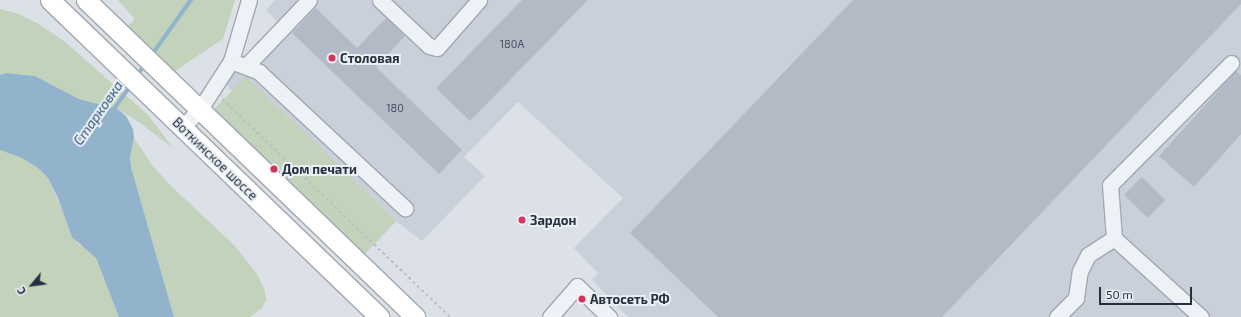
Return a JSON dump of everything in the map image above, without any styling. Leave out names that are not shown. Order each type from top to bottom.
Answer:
[{"type":"main road","name":"Воткинское шоссе","points":[[50,0],[379,317]]},
{"type":"main road","name":"Воткинское шоссе","points":[[86,0],[415,317]]},
{"type":"lane","points":[[182,128],[200,109],[231,60],[250,0]]},
{"type":"lane","points":[[246,66],[309,0]]},
{"type":"lane","points":[[380,0],[429,46],[437,48],[479,0]]},
{"type":"lane","points":[[231,60],[259,72],[405,208]]},
{"type":"lane","points":[[1201,317],[1114,238],[1110,184],[1231,63]]},
{"type":"lane","points":[[1057,317],[1076,298],[1080,271],[1088,255],[1114,238]]},
{"type":"lane","points":[[557,314],[577,286],[609,317]]},
{"type":"path","points":[[212,89],[450,317]]},
{"type":"shaded area","points":[[275,0],[1241,0],[1241,317],[628,317],[592,280],[598,273],[574,248],[623,198],[518,102],[464,157],[485,176],[422,241],[396,221],[246,77],[232,91],[223,81],[278,23],[266,10]]},
{"type":"green space","points":[[118,0],[235,0],[223,39],[169,75],[125,29],[135,19]]},
{"type":"green space","points":[[0,9],[19,14],[37,23],[64,41],[148,115],[173,148],[136,120],[117,109],[79,99],[35,76],[6,73],[0,75]]},
{"type":"green space","points":[[246,76],[396,221],[362,257],[211,112]]},
{"type":"green space","points":[[134,138],[152,165],[170,185],[234,245],[257,274],[265,291],[266,300],[262,308],[250,317],[174,317],[131,167],[130,157]]},
{"type":"green space","points":[[0,150],[22,158],[38,168],[48,178],[78,244],[88,249],[96,258],[119,317],[0,317]]},
{"type":"water","points":[[6,73],[35,76],[79,99],[117,109],[126,116],[133,129],[134,138],[130,157],[131,167],[174,317],[119,317],[96,258],[72,237],[58,198],[48,178],[38,168],[22,158],[0,150],[0,75]]},
{"type":"building","points":[[522,0],[588,0],[470,121],[436,88]]},
{"type":"building","points":[[853,0],[1241,0],[1241,4],[942,317],[718,317],[630,233]]},
{"type":"building","points":[[316,8],[357,48],[386,18],[405,36],[376,67],[462,150],[439,174],[292,33]]},
{"type":"building","points":[[1236,71],[1241,75],[1241,134],[1194,187],[1159,156]]},
{"type":"building","points":[[1142,177],[1165,200],[1148,218],[1124,195]]},
{"type":"waterway","name":"Старковка","points":[[151,56],[191,0]]},
{"type":"waterway","name":"Старковка","points":[[137,76],[145,64]]},
{"type":"waterway","name":"Старковка","points":[[112,112],[130,86]]},
{"type":"place","name":"Столовая","points":[[332,58]]},
{"type":"place","name":"Дом печати","points":[[274,169]]},
{"type":"place","name":"Зардон","points":[[522,220]]},
{"type":"place","name":"Автосеть РФ","points":[[582,299]]}]
